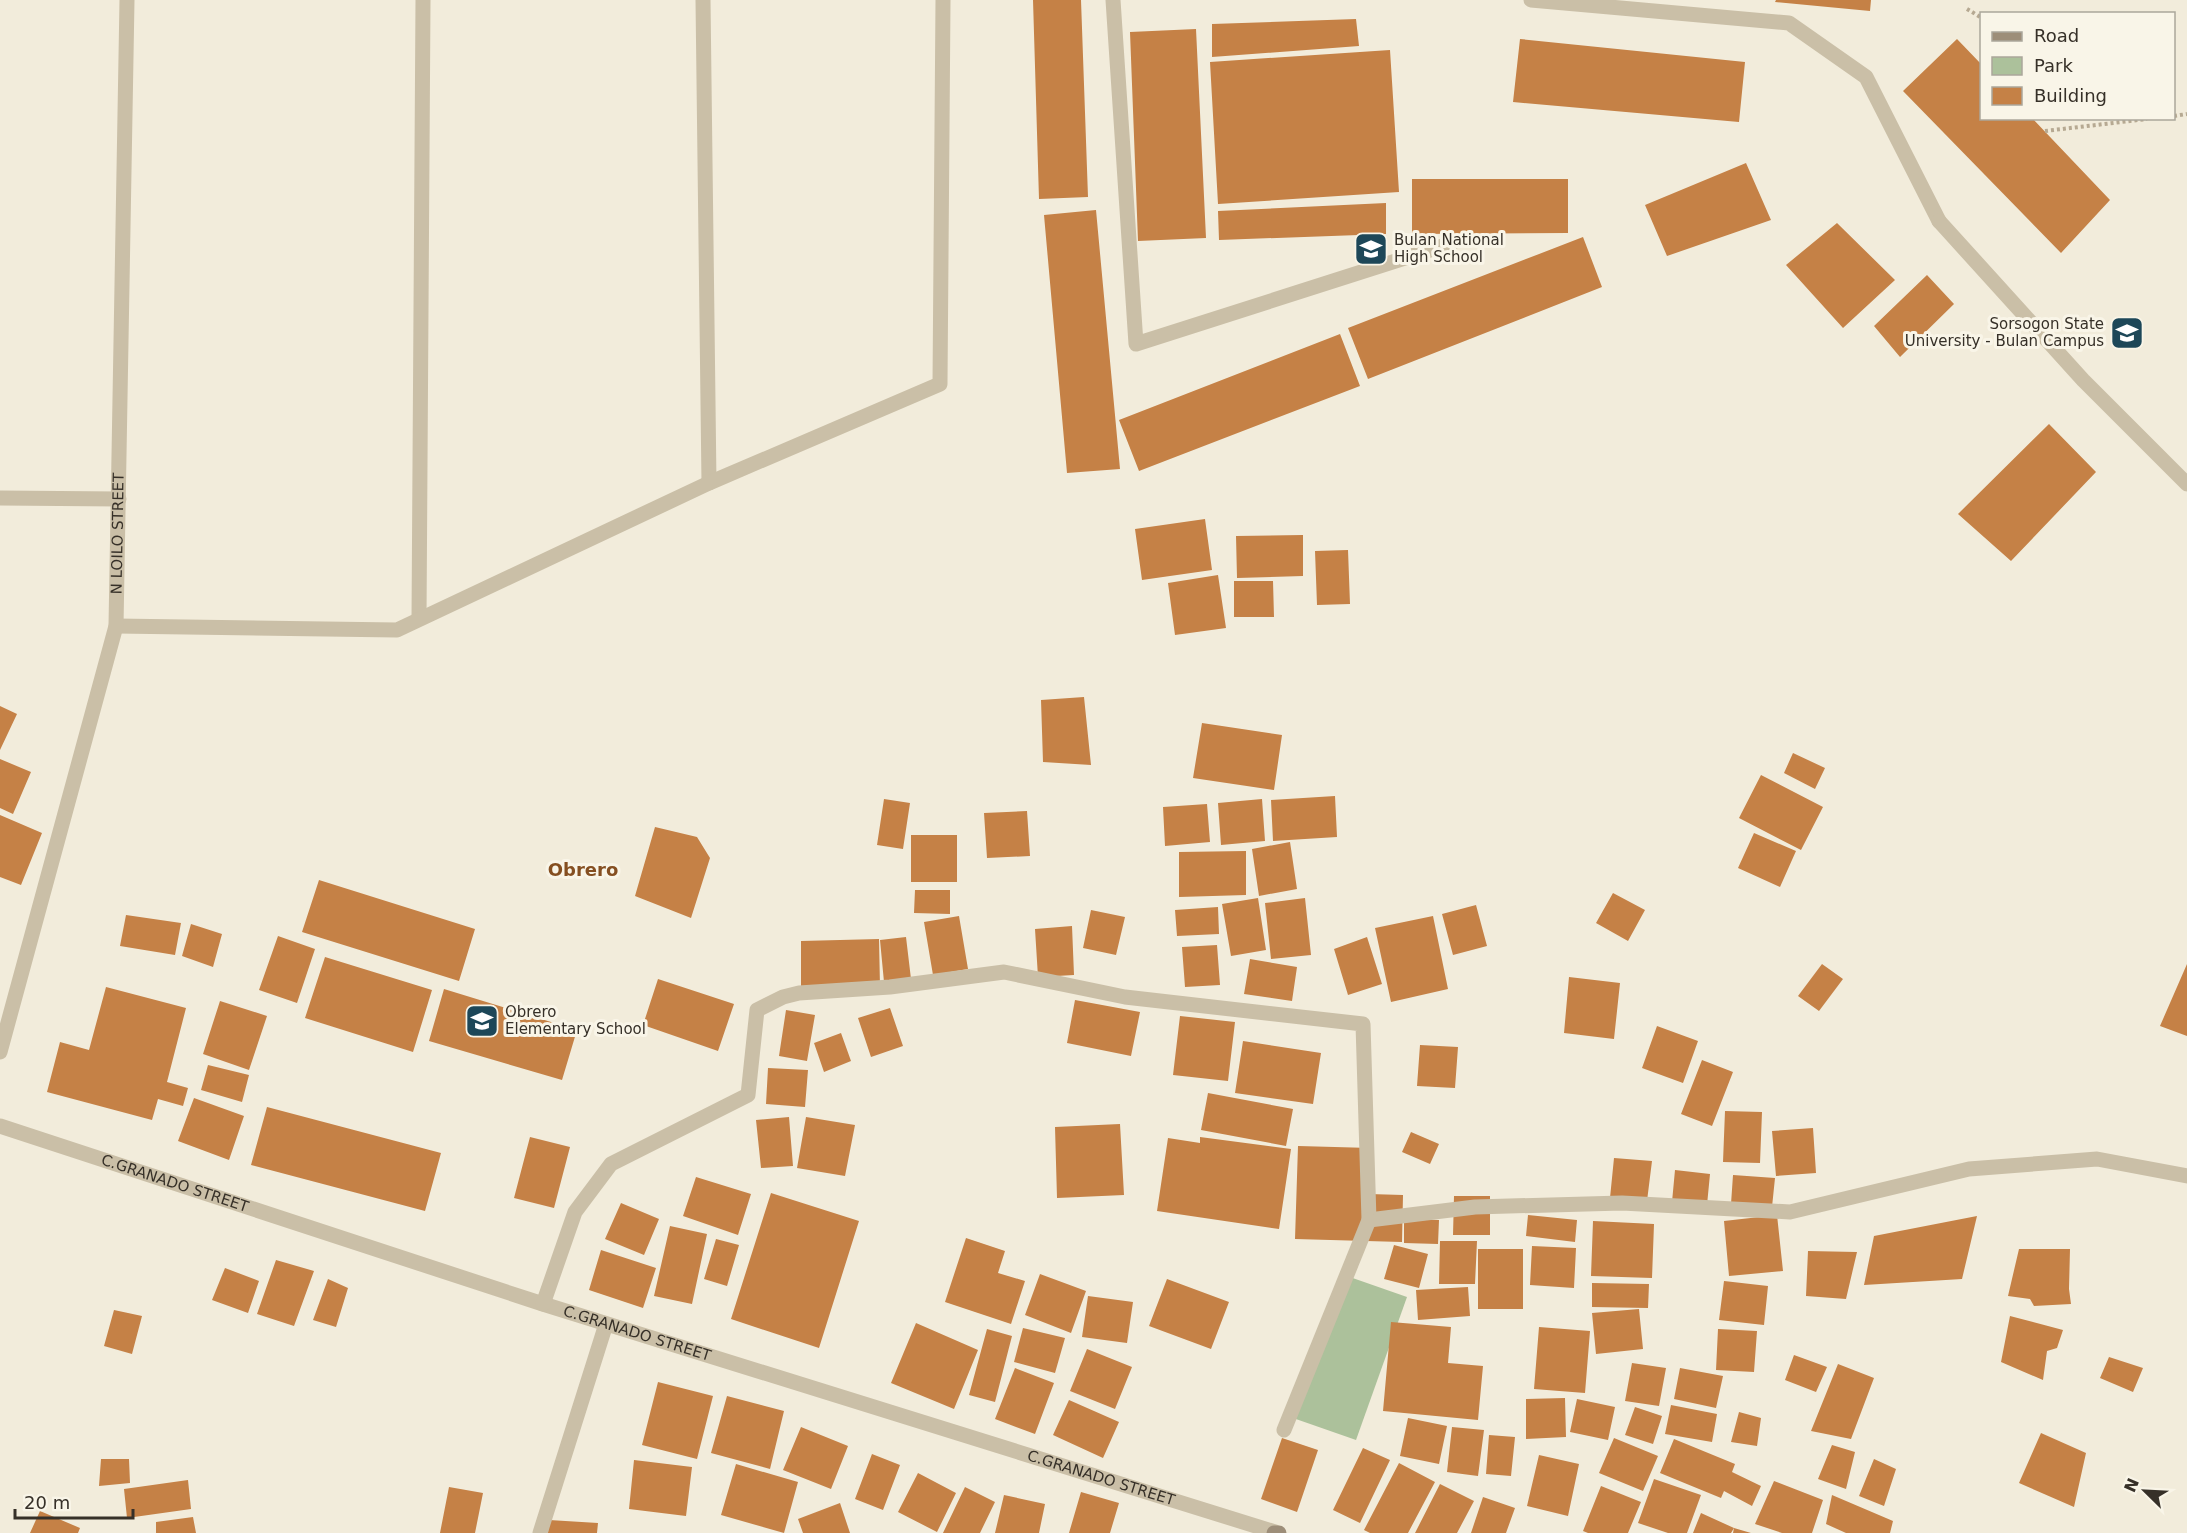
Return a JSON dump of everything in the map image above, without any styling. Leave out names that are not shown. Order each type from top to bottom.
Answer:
[{"type":"street","name":"N LOILO STREET","points":[[0,1052],[116,626],[127,0]]},
{"type":"street","points":[[419,619],[423,0]]},
{"type":"street","points":[[704,0],[709,483]]},
{"type":"street","points":[[116,626],[397,630],[709,483],[940,384],[943,0]]},
{"type":"street","points":[[1113,0],[1136,344],[1452,243]]},
{"type":"street","points":[[1532,0],[1789,23],[1866,77],[1939,221],[2083,380],[2187,484]]},
{"type":"street","points":[[0,498],[119,499]]},
{"type":"street","points":[[543,1304],[575,1212],[611,1164],[748,1095],[757,1010],[783,997],[800,993],[871,989],[1004,972],[1125,997],[1363,1024],[1368,1220],[1284,1430]]},
{"type":"street","name":"C.GRANADO STREET","points":[[0,1126],[543,1304],[1276,1533]]},
{"type":"street","points":[[1368,1220],[1476,1207],[1622,1203],[1790,1212],[1969,1169],[2097,1159],[2187,1176]]},
{"type":"street","points":[[540,1533],[606,1324]]},
{"type":"path","points":[[1967,9],[1980,17]]},
{"type":"path","points":[[2045,131],[2138,120]]},
{"type":"green space","points":[[1344,1275],[1407,1297],[1356,1440],[1293,1418]]},
{"type":"building","points":[[1033,0],[1081,0],[1088,197],[1039,199]]},
{"type":"building","points":[[1776,0],[1871,0],[1870,11],[1775,2]]},
{"type":"building","points":[[1356,19],[1359,46],[1212,57],[1212,24]]},
{"type":"building","points":[[1196,29],[1206,238],[1138,241],[1130,32]]},
{"type":"building","points":[[1520,39],[1745,62],[1739,122],[1513,102]]},
{"type":"building","points":[[1957,39],[1980,63],[1980,120],[2034,120],[2110,200],[2061,253],[1903,91]]},
{"type":"building","points":[[1390,50],[1399,192],[1218,204],[1210,62]]},
{"type":"building","points":[[1746,163],[1771,220],[1667,256],[1645,205]]},
{"type":"building","points":[[1412,179],[1568,179],[1568,233],[1412,234]]},
{"type":"building","points":[[1386,203],[1386,234],[1219,240],[1218,211]]},
{"type":"building","points":[[1096,210],[1120,469],[1067,473],[1044,215]]},
{"type":"building","points":[[1837,223],[1895,280],[1843,328],[1786,265]]},
{"type":"building","points":[[1583,237],[1602,287],[1368,379],[1348,328]]},
{"type":"building","points":[[1927,275],[1954,304],[1900,357],[1874,326]]},
{"type":"building","points":[[1340,334],[1360,386],[1139,471],[1119,420]]},
{"type":"building","points":[[2049,424],[2096,472],[2011,561],[1958,514]]},
{"type":"building","points":[[1205,519],[1212,570],[1142,580],[1135,529]]},
{"type":"building","points":[[1303,535],[1303,576],[1237,578],[1236,536]]},
{"type":"building","points":[[1348,550],[1350,604],[1317,605],[1315,551]]},
{"type":"building","points":[[1218,575],[1226,628],[1175,635],[1168,583]]},
{"type":"building","points":[[1234,581],[1273,581],[1274,617],[1234,617]]},
{"type":"building","points":[[1084,697],[1091,765],[1043,762],[1041,700]]},
{"type":"building","points":[[0,706],[17,714],[0,750]]},
{"type":"building","points":[[1202,723],[1282,735],[1274,790],[1193,778]]},
{"type":"building","points":[[1793,753],[1825,768],[1815,789],[1784,773]]},
{"type":"building","points":[[0,759],[31,772],[13,814],[0,808]]},
{"type":"building","points":[[1761,775],[1823,807],[1801,850],[1739,818]]},
{"type":"building","points":[[1335,796],[1337,837],[1273,841],[1271,800]]},
{"type":"building","points":[[884,799],[910,803],[903,849],[877,845]]},
{"type":"building","points":[[1262,799],[1265,841],[1221,845],[1218,803]]},
{"type":"building","points":[[1207,804],[1210,842],[1165,846],[1163,807]]},
{"type":"building","points":[[1027,811],[1030,856],[987,858],[984,813]]},
{"type":"building","points":[[0,815],[42,833],[21,885],[0,877]]},
{"type":"building","points":[[655,827],[697,837],[710,858],[691,918],[635,896]]},
{"type":"building","points":[[1754,833],[1796,851],[1780,887],[1738,868]]},
{"type":"building","points":[[911,835],[957,835],[957,882],[911,882]]},
{"type":"building","points":[[1290,842],[1297,889],[1259,896],[1252,849]]},
{"type":"building","points":[[1246,851],[1246,895],[1179,897],[1179,852]]},
{"type":"building","points":[[319,880],[475,929],[459,981],[302,932]]},
{"type":"building","points":[[915,890],[950,890],[950,914],[914,913]]},
{"type":"building","points":[[1613,893],[1645,910],[1628,941],[1596,923]]},
{"type":"building","points":[[1258,898],[1266,950],[1231,956],[1222,904]]},
{"type":"building","points":[[1305,898],[1311,955],[1271,959],[1265,903]]},
{"type":"building","points":[[1476,905],[1487,946],[1453,955],[1442,914]]},
{"type":"building","points":[[1218,907],[1219,934],[1177,936],[1175,910]]},
{"type":"building","points":[[1091,910],[1125,917],[1116,955],[1083,948]]},
{"type":"building","points":[[126,915],[181,923],[175,955],[120,946]]},
{"type":"building","points":[[959,916],[968,969],[933,975],[924,922]]},
{"type":"building","points":[[1433,916],[1448,989],[1391,1002],[1375,928]]},
{"type":"building","points":[[191,924],[222,934],[213,967],[182,956]]},
{"type":"building","points":[[1072,926],[1074,975],[1038,977],[1035,929]]},
{"type":"building","points":[[278,936],[315,949],[297,1003],[259,990]]},
{"type":"building","points":[[906,937],[911,979],[884,982],[880,940]]},
{"type":"building","points":[[1367,937],[1382,984],[1348,995],[1334,949]]},
{"type":"building","points":[[879,939],[880,987],[801,988],[801,941]]},
{"type":"building","points":[[1217,945],[1220,985],[1185,987],[1182,947]]},
{"type":"building","points":[[325,957],[432,990],[413,1052],[305,1018]]},
{"type":"building","points":[[1250,959],[1297,967],[1292,1001],[1244,994]]},
{"type":"building","points":[[1822,964],[1843,979],[1819,1011],[1798,996]]},
{"type":"building","points":[[2187,964],[2187,1036],[2160,1026]]},
{"type":"building","points":[[1569,977],[1620,983],[1614,1039],[1564,1033]]},
{"type":"building","points":[[658,979],[734,1004],[718,1051],[643,1025]]},
{"type":"building","points":[[106,987],[186,1008],[167,1082],[188,1088],[183,1106],[158,1099],[152,1120],[47,1092],[60,1042],[89,1050]]},
{"type":"building","points":[[444,989],[577,1030],[562,1080],[429,1041]]},
{"type":"building","points":[[1075,1000],[1140,1012],[1131,1056],[1067,1043]]},
{"type":"building","points":[[220,1001],[267,1016],[249,1070],[203,1054]]},
{"type":"building","points":[[890,1008],[903,1046],[871,1057],[858,1018]]},
{"type":"building","points":[[786,1010],[815,1015],[807,1061],[779,1056]]},
{"type":"building","points":[[1180,1016],[1235,1022],[1228,1081],[1173,1075]]},
{"type":"building","points":[[1657,1026],[1698,1041],[1683,1083],[1642,1068]]},
{"type":"building","points":[[841,1033],[851,1061],[824,1072],[814,1043]]},
{"type":"building","points":[[1243,1041],[1321,1053],[1313,1104],[1235,1093]]},
{"type":"building","points":[[1420,1045],[1458,1047],[1455,1088],[1417,1086]]},
{"type":"building","points":[[1702,1060],[1733,1072],[1712,1126],[1681,1114]]},
{"type":"building","points":[[208,1065],[249,1075],[242,1102],[201,1090]]},
{"type":"building","points":[[768,1068],[808,1070],[805,1107],[766,1104]]},
{"type":"building","points":[[1208,1093],[1293,1109],[1286,1146],[1201,1130]]},
{"type":"building","points":[[194,1098],[244,1116],[229,1160],[178,1141]]},
{"type":"building","points":[[267,1107],[441,1153],[425,1211],[251,1165]]},
{"type":"building","points":[[1725,1111],[1762,1112],[1760,1163],[1723,1162]]},
{"type":"building","points":[[789,1117],[793,1166],[761,1168],[756,1120]]},
{"type":"building","points":[[806,1117],[855,1125],[845,1176],[797,1168]]},
{"type":"building","points":[[1120,1124],[1124,1195],[1057,1198],[1055,1127]]},
{"type":"building","points":[[1813,1128],[1816,1173],[1776,1176],[1772,1131]]},
{"type":"building","points":[[1411,1132],[1439,1144],[1430,1164],[1402,1152]]},
{"type":"building","points":[[530,1137],[570,1147],[554,1208],[514,1198]]},
{"type":"building","points":[[1200,1137],[1291,1149],[1279,1229],[1157,1211],[1168,1138],[1200,1143]]},
{"type":"building","points":[[1298,1146],[1371,1148],[1369,1194],[1403,1195],[1402,1242],[1295,1239]]},
{"type":"building","points":[[1614,1158],[1652,1161],[1647,1201],[1610,1198]]},
{"type":"building","points":[[1675,1170],[1710,1174],[1707,1205],[1672,1202]]},
{"type":"building","points":[[1733,1175],[1775,1178],[1772,1207],[1731,1204]]},
{"type":"building","points":[[696,1177],[751,1194],[738,1235],[683,1216]]},
{"type":"building","points":[[771,1193],[859,1221],[819,1348],[731,1319]]},
{"type":"building","points":[[1454,1196],[1490,1196],[1490,1235],[1453,1235]]},
{"type":"building","points":[[621,1203],[659,1219],[644,1255],[605,1239]]},
{"type":"building","points":[[1528,1215],[1577,1220],[1575,1242],[1526,1236]]},
{"type":"building","points":[[1777,1215],[1783,1271],[1729,1276],[1724,1221]]},
{"type":"building","points":[[1977,1216],[1962,1279],[1864,1285],[1874,1236]]},
{"type":"building","points":[[1404,1219],[1439,1220],[1438,1244],[1404,1243]]},
{"type":"building","points":[[1593,1221],[1654,1224],[1652,1278],[1591,1276]]},
{"type":"building","points":[[670,1226],[707,1234],[692,1304],[654,1296]]},
{"type":"building","points":[[966,1238],[1005,1251],[998,1273],[1025,1281],[1011,1324],[945,1302]]},
{"type":"building","points":[[716,1239],[739,1245],[727,1286],[704,1279]]},
{"type":"building","points":[[1440,1241],[1477,1241],[1475,1284],[1439,1284]]},
{"type":"building","points":[[1394,1245],[1428,1254],[1419,1288],[1384,1279]]},
{"type":"building","points":[[1532,1246],[1576,1248],[1574,1288],[1530,1285]]},
{"type":"building","points":[[1478,1249],[1523,1249],[1523,1309],[1478,1309]]},
{"type":"building","points":[[2019,1249],[2070,1249],[2071,1304],[2034,1306],[2030,1299],[2008,1296]]},
{"type":"building","points":[[601,1250],[656,1268],[643,1308],[589,1290]]},
{"type":"building","points":[[1808,1251],[1857,1252],[1846,1299],[1806,1296]]},
{"type":"building","points":[[276,1260],[314,1271],[294,1326],[257,1314]]},
{"type":"building","points":[[225,1268],[259,1281],[248,1313],[212,1300]]},
{"type":"building","points":[[1040,1274],[1086,1291],[1071,1333],[1025,1315]]},
{"type":"building","points":[[328,1279],[348,1288],[336,1327],[313,1320]]},
{"type":"building","points":[[1167,1279],[1229,1302],[1211,1349],[1149,1326]]},
{"type":"building","points":[[1724,1281],[1768,1286],[1764,1325],[1719,1320]]},
{"type":"building","points":[[1592,1283],[1649,1284],[1648,1308],[1592,1307]]},
{"type":"building","points":[[1468,1287],[1470,1316],[1418,1320],[1416,1290]]},
{"type":"building","points":[[1088,1296],[1133,1302],[1127,1343],[1082,1337]]},
{"type":"building","points":[[1639,1309],[1643,1349],[1596,1354],[1592,1313]]},
{"type":"building","points":[[114,1310],[142,1316],[132,1354],[104,1346]]},
{"type":"building","points":[[2010,1316],[2063,1330],[2057,1348],[2047,1351],[2043,1380],[2001,1362]]},
{"type":"building","points":[[1391,1322],[1451,1327],[1448,1363],[1483,1366],[1478,1420],[1383,1411]]},
{"type":"building","points":[[916,1323],[978,1350],[954,1409],[891,1383]]},
{"type":"building","points":[[1539,1327],[1590,1331],[1585,1393],[1534,1389]]},
{"type":"building","points":[[1023,1328],[1065,1338],[1055,1373],[1014,1362]]},
{"type":"building","points":[[987,1329],[1012,1336],[995,1402],[969,1395]]},
{"type":"building","points":[[1718,1329],[1757,1331],[1754,1372],[1716,1370]]},
{"type":"building","points":[[1087,1349],[1132,1367],[1115,1409],[1070,1391]]},
{"type":"building","points":[[1794,1355],[1827,1367],[1816,1392],[1785,1380]]},
{"type":"building","points":[[2109,1357],[2143,1368],[2133,1392],[2100,1378]]},
{"type":"building","points":[[1632,1363],[1666,1368],[1659,1406],[1625,1401]]},
{"type":"building","points":[[1838,1364],[1874,1378],[1851,1439],[1811,1431]]},
{"type":"building","points":[[1015,1368],[1054,1383],[1035,1434],[995,1419]]},
{"type":"building","points":[[1680,1368],[1723,1376],[1716,1408],[1674,1399]]},
{"type":"building","points":[[658,1382],[713,1396],[697,1459],[642,1445]]},
{"type":"building","points":[[727,1396],[784,1411],[770,1469],[711,1453]]},
{"type":"building","points":[[1565,1398],[1566,1437],[1526,1439],[1526,1399]]},
{"type":"building","points":[[1577,1399],[1615,1407],[1608,1440],[1570,1432]]},
{"type":"building","points":[[1069,1400],[1119,1422],[1103,1458],[1053,1435]]},
{"type":"building","points":[[1671,1405],[1717,1414],[1712,1442],[1665,1434]]},
{"type":"building","points":[[1635,1407],[1662,1416],[1653,1444],[1625,1435]]},
{"type":"building","points":[[1739,1412],[1761,1418],[1757,1446],[1731,1442]]},
{"type":"building","points":[[1408,1418],[1447,1426],[1439,1464],[1400,1456]]},
{"type":"building","points":[[801,1427],[848,1446],[831,1489],[783,1470]]},
{"type":"building","points":[[1452,1427],[1484,1430],[1478,1476],[1447,1472]]},
{"type":"building","points":[[2041,1433],[2086,1453],[2074,1507],[2019,1483]]},
{"type":"building","points":[[1489,1435],[1515,1437],[1511,1476],[1486,1474]]},
{"type":"building","points":[[1282,1438],[1318,1450],[1297,1512],[1261,1499]]},
{"type":"building","points":[[1614,1438],[1658,1456],[1643,1491],[1599,1473]]},
{"type":"building","points":[[1674,1439],[1735,1464],[1732,1472],[1761,1486],[1752,1506],[1724,1491],[1721,1498],[1660,1473]]},
{"type":"building","points":[[1832,1445],[1855,1452],[1846,1489],[1818,1479]]},
{"type":"building","points":[[1363,1448],[1390,1460],[1360,1523],[1333,1510]]},
{"type":"building","points":[[872,1454],[900,1465],[883,1510],[855,1499]]},
{"type":"building","points":[[1539,1455],[1579,1464],[1568,1516],[1527,1506]]},
{"type":"building","points":[[101,1459],[129,1459],[130,1483],[99,1486]]},
{"type":"building","points":[[1874,1459],[1896,1469],[1884,1506],[1859,1496]]},
{"type":"building","points":[[634,1460],[692,1467],[686,1516],[629,1509]]},
{"type":"building","points":[[1399,1463],[1435,1482],[1408,1533],[1370,1533],[1364,1530]]},
{"type":"building","points":[[736,1464],[798,1482],[784,1533],[721,1515]]},
{"type":"building","points":[[918,1473],[956,1493],[937,1532],[898,1512]]},
{"type":"building","points":[[1654,1479],[1701,1495],[1687,1533],[1668,1533],[1638,1523]]},
{"type":"building","points":[[188,1480],[191,1509],[127,1518],[124,1489]]},
{"type":"building","points":[[1774,1481],[1823,1500],[1812,1533],[1782,1533],[1755,1524]]},
{"type":"building","points":[[1440,1484],[1474,1501],[1457,1533],[1415,1533]]},
{"type":"building","points":[[1601,1486],[1641,1502],[1628,1533],[1583,1531]]},
{"type":"building","points":[[449,1487],[483,1493],[475,1533],[440,1533]]},
{"type":"building","points":[[965,1487],[995,1502],[980,1533],[943,1533]]},
{"type":"building","points":[[1081,1492],[1119,1503],[1110,1533],[1069,1533]]},
{"type":"building","points":[[1004,1495],[1045,1504],[1039,1533],[995,1533]]},
{"type":"building","points":[[1832,1495],[1893,1521],[1890,1533],[1846,1533],[1826,1524]]},
{"type":"building","points":[[1483,1497],[1515,1508],[1506,1533],[1471,1533]]},
{"type":"building","points":[[840,1503],[850,1533],[803,1533],[798,1519]]},
{"type":"building","points":[[40,1511],[80,1528],[78,1533],[30,1533]]},
{"type":"building","points":[[1701,1513],[1734,1528],[1731,1533],[1693,1533]]},
{"type":"building","points":[[193,1517],[196,1533],[156,1533],[156,1522]]},
{"type":"building","points":[[549,1520],[598,1523],[597,1533],[548,1533]]},
{"type":"building","points":[[1734,1528],[1751,1533],[1733,1533]]},
{"type":"place","name":"Bulan National High School","points":[[1371,249]]},
{"type":"place","name":"Sorsogon State University - Bulan Campus","points":[[2127,333]]},
{"type":"place","name":"Obrero Elementary School","points":[[482,1021]]},
{"type":"district","name":"Obrero","points":[[583,869]]}]
